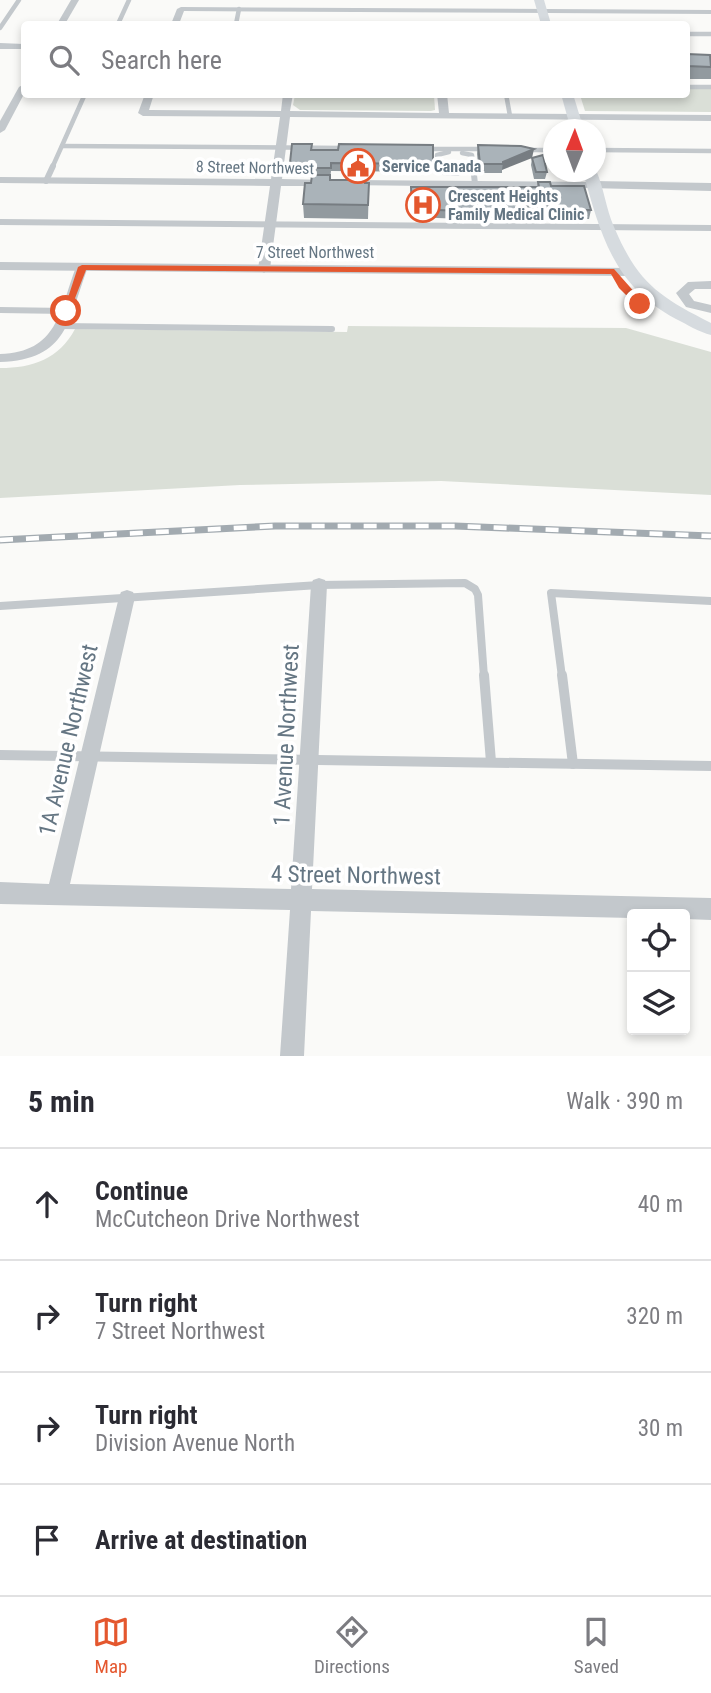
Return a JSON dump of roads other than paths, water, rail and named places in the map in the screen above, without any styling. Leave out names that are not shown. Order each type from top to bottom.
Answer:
[{"type":"main road","points":[[568,98],[576,119]]},
{"type":"main road","points":[[593,182],[606,226],[617,243],[622,272],[636,292],[668,323],[711,341]]},
{"type":"main road","points":[[636,292],[711,330]]},
{"type":"street","points":[[63,21],[75,0]]},
{"type":"street","points":[[176,21],[181,9],[300,5],[434,14],[541,6],[711,12]]},
{"type":"street","points":[[0,46],[21,47]]},
{"type":"street","points":[[0,130],[21,92]]},
{"type":"street","points":[[149,98],[143,113],[510,116],[543,119]]},
{"type":"street","points":[[264,269],[287,98]]},
{"type":"street","points":[[442,98],[444,116]]},
{"type":"street","points":[[606,122],[711,118]]},
{"type":"street","points":[[606,179],[711,187]]},
{"type":"street","name":"8 Street Northwest","points":[[0,180],[475,184],[543,181]]},
{"type":"street","name":"7 Street Northwest","points":[[0,266],[622,272]]},
{"type":"street","points":[[0,358],[25,356],[50,344],[60,326],[82,267]]},
{"type":"street","points":[[711,285],[692,285],[682,293],[690,304],[711,309]]},
{"type":"street","name":"1 Avenue Northwest","points":[[292,1056],[319,585]]},
{"type":"street","name":"1A Avenue Northwest","points":[[57,895],[127,597]]},
{"type":"street","name":"4 Street Northwest","points":[[0,893],[711,909]]},
{"type":"lane","points":[[0,28],[2,21],[19,0]]},
{"type":"lane","points":[[119,21],[129,0]]},
{"type":"lane","points":[[237,21],[239,9]]},
{"type":"lane","points":[[690,34],[711,34]]},
{"type":"lane","points":[[690,87],[711,87]]},
{"type":"lane","points":[[46,181],[83,98]]},
{"type":"lane","points":[[507,98],[510,116]]},
{"type":"lane","points":[[62,146],[349,148]]},
{"type":"lane","points":[[417,149],[499,149]]},
{"type":"lane","points":[[513,149],[543,150]]},
{"type":"lane","points":[[606,150],[711,151]]},
{"type":"lane","points":[[457,173],[443,173],[438,169],[437,155],[454,152],[472,155],[475,184]]},
{"type":"lane","points":[[0,222],[711,228]]},
{"type":"lane","points":[[0,310],[66,311]]},
{"type":"lane","points":[[60,326],[332,329]]},
{"type":"lane","points":[[0,606],[319,585],[458,583],[475,589],[478,595],[491,762]]},
{"type":"lane","points":[[573,764],[551,593],[711,601]]},
{"type":"lane","points":[[0,755],[711,766]]},
{"type":"railway","points":[[0,540],[275,526],[455,526],[711,536]]},
{"type":"place","name":"Service Canada","points":[[358,166]]},
{"type":"place","name":"Crescent Heights Family Medical Clinic","points":[[423,205]]}]
